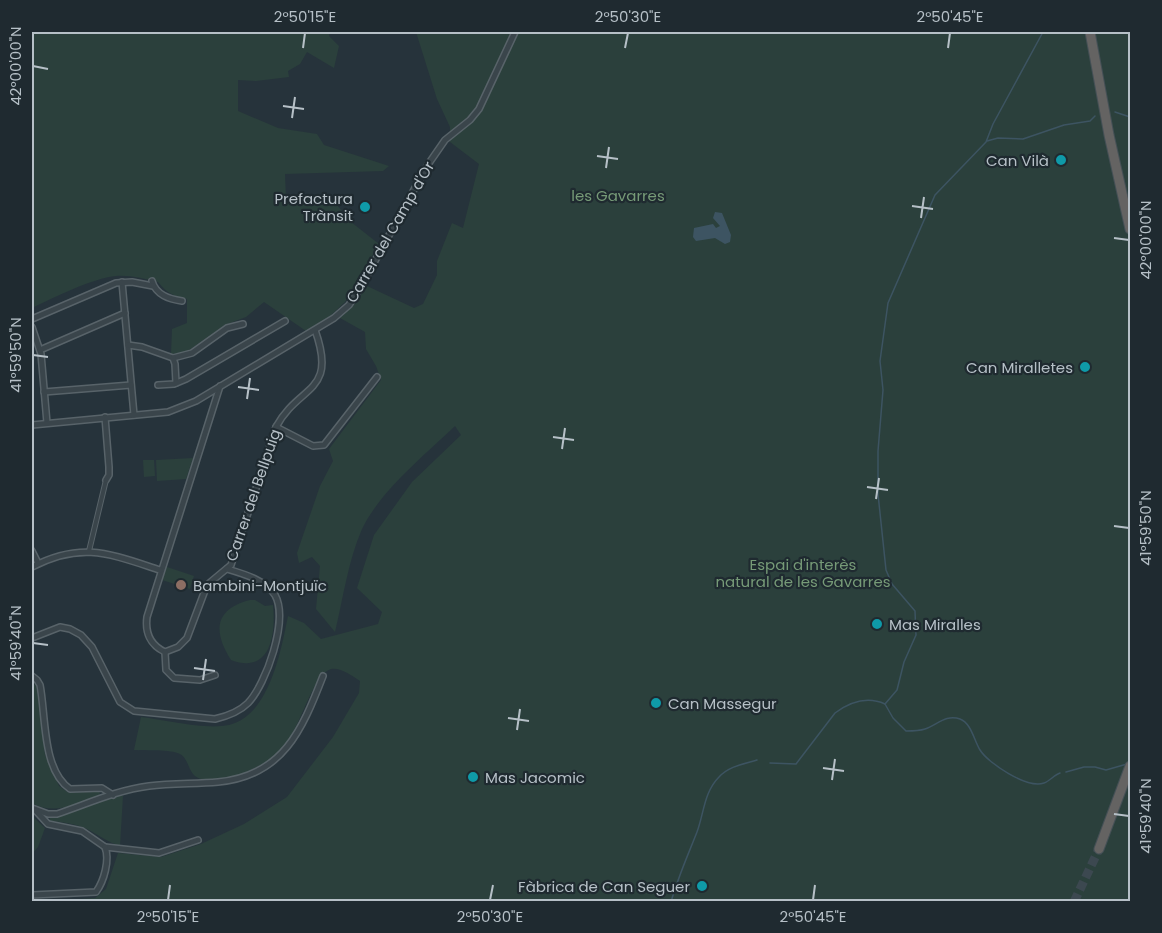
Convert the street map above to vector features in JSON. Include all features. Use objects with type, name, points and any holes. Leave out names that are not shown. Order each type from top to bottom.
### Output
[{"type":"highway","points":[[1090,32],[1109,135],[1131,229]]},
{"type":"highway","points":[[1099,849],[1131,766]]},
{"type":"street","name":"Carrer del Camp d'Or","points":[[32,425],[174,411],[196,401],[315,330],[342,311],[359,291],[424,171],[445,140],[470,120],[478,109],[515,32]]},
{"type":"street","points":[[122,282],[134,415]]},
{"type":"street","points":[[32,320],[112,284],[122,282],[153,284],[162,294],[182,301]]},
{"type":"street","points":[[40,350],[125,313]]},
{"type":"street","points":[[158,385],[186,380],[285,321]]},
{"type":"street","points":[[128,345],[142,347],[173,358],[192,353],[227,328],[243,324]]},
{"type":"street","points":[[32,327],[40,350],[47,423]]},
{"type":"street","name":"Carrer del Bellpuig","points":[[165,652],[178,646],[187,638],[207,585],[227,569],[276,427],[289,408],[310,391],[320,376],[322,359],[315,330]]},
{"type":"street","points":[[173,358],[176,383]]},
{"type":"street","points":[[276,427],[313,446],[324,445],[376,377]]},
{"type":"street","points":[[44,392],[131,385]]},
{"type":"street","points":[[215,675],[193,681],[174,678],[166,670],[165,652],[150,639],[146,628],[160,570],[220,386]]},
{"type":"street","points":[[89,551],[109,475],[105,417]]},
{"type":"street","points":[[32,551],[38,563]]},
{"type":"street","points":[[32,567],[67,553],[89,551],[117,556],[160,570]]},
{"type":"street","points":[[32,638],[60,627],[81,635],[92,647],[120,702],[134,711],[215,719],[228,716],[242,708],[260,687],[275,645],[279,614],[278,601],[269,588],[251,577],[227,569]]},
{"type":"street","points":[[32,676],[39,682],[48,753],[63,783],[70,789],[102,788],[113,795]]},
{"type":"street","points":[[34,810],[57,813],[149,786],[225,782],[254,774],[286,750],[323,676]]},
{"type":"street","points":[[34,810],[48,824],[82,831],[105,847],[159,854],[198,840]]},
{"type":"street","points":[[32,895],[96,892],[106,865],[105,847]]},
{"type":"green space","points":[[32,32],[330,32],[329,36],[339,46],[334,68],[307,52],[300,64],[288,71],[289,77],[256,81],[238,80],[238,111],[278,128],[317,134],[324,145],[389,166],[383,171],[285,174],[286,199],[332,199],[351,222],[379,244],[345,302],[329,317],[306,331],[264,302],[246,317],[225,325],[185,353],[171,354],[172,329],[187,323],[187,299],[171,294],[158,282],[127,276],[96,280],[32,308]]},
{"type":"green space","name":"Espai d'interès natural de les Gavarres","points":[[416,32],[1130,32],[1130,901],[32,902],[95,898],[106,889],[118,853],[161,857],[201,844],[244,824],[287,797],[333,737],[359,693],[360,681],[350,674],[331,669],[317,682],[284,748],[276,756],[259,766],[236,776],[203,780],[195,776],[185,758],[176,752],[134,750],[141,717],[209,726],[229,725],[243,719],[254,709],[271,680],[288,616],[304,623],[321,639],[378,624],[382,612],[357,588],[374,535],[412,482],[461,435],[455,426],[404,474],[370,515],[353,554],[335,632],[316,609],[320,566],[312,557],[299,563],[297,553],[320,486],[333,461],[329,449],[381,380],[366,349],[365,332],[340,318],[354,305],[367,286],[414,308],[423,304],[437,275],[437,261],[452,223],[463,228],[479,164],[450,142],[450,127],[437,99]]},
{"type":"green space","points":[[193,458],[186,479],[157,481],[156,460]]},
{"type":"green space","points":[[143,460],[154,460],[155,476],[144,477]]},
{"type":"green space","points":[[167,567],[194,576],[190,589],[162,580]]},
{"type":"green space","points":[[255,600],[265,606],[273,605],[272,639],[263,657],[255,662],[244,663],[231,660],[225,650],[221,640],[220,623],[229,609]]},
{"type":"green space","points":[[32,682],[36,686],[40,707],[45,755],[59,786],[69,793],[99,791],[100,794],[97,797],[64,808],[40,807],[32,803]]},
{"type":"green space","points":[[117,796],[123,796],[120,846],[80,826],[50,821],[50,817],[60,816]]},
{"type":"green space","points":[[32,816],[45,828],[38,847],[32,854]]},
{"type":"water","points":[[715,212],[722,213],[731,235],[730,242],[725,244],[715,238],[696,241],[693,237],[694,228],[713,224],[716,228],[720,226],[713,218]]},
{"type":"waterway","points":[[885,704],[897,690],[904,662],[916,635],[915,611],[892,584],[886,570],[878,494],[878,451],[883,390],[880,361],[888,303],[935,195],[986,142],[993,124],[1043,32]]},
{"type":"waterway","points":[[1115,112],[1130,117]]},
{"type":"waterway","points":[[987,141],[998,138],[1023,139],[1064,125],[1090,121],[1095,116]]},
{"type":"waterway","points":[[770,763],[796,764],[835,713],[853,703],[872,700],[885,704],[893,718],[906,731],[925,729],[950,718],[964,721],[984,755],[999,768],[1018,779],[1037,784],[1044,783],[1060,773]]},
{"type":"waterway","points":[[671,902],[710,789],[727,770],[757,760]]},
{"type":"waterway","points":[[1066,772],[1084,767],[1106,770],[1127,764]]},
{"type":"tunnel","points":[[1074,902],[1099,849]]},
{"type":"place","name":"Can Vilà","points":[[1061,160]]},
{"type":"place","name":"Prefactura Trànsit","points":[[365,207]]},
{"type":"place","name":"Can Miralletes","points":[[1085,367]]},
{"type":"place","name":"Bambini-Montjuïc","points":[[181,585]]},
{"type":"place","name":"Mas Miralles","points":[[877,624]]},
{"type":"place","name":"Can Massegur","points":[[656,703]]},
{"type":"place","name":"Mas Jacomic","points":[[473,777]]},
{"type":"place","name":"Fàbrica de Can Seguer","points":[[702,886]]},
{"type":"park label","name":"les Gavarres","points":[[618,195]]}]
